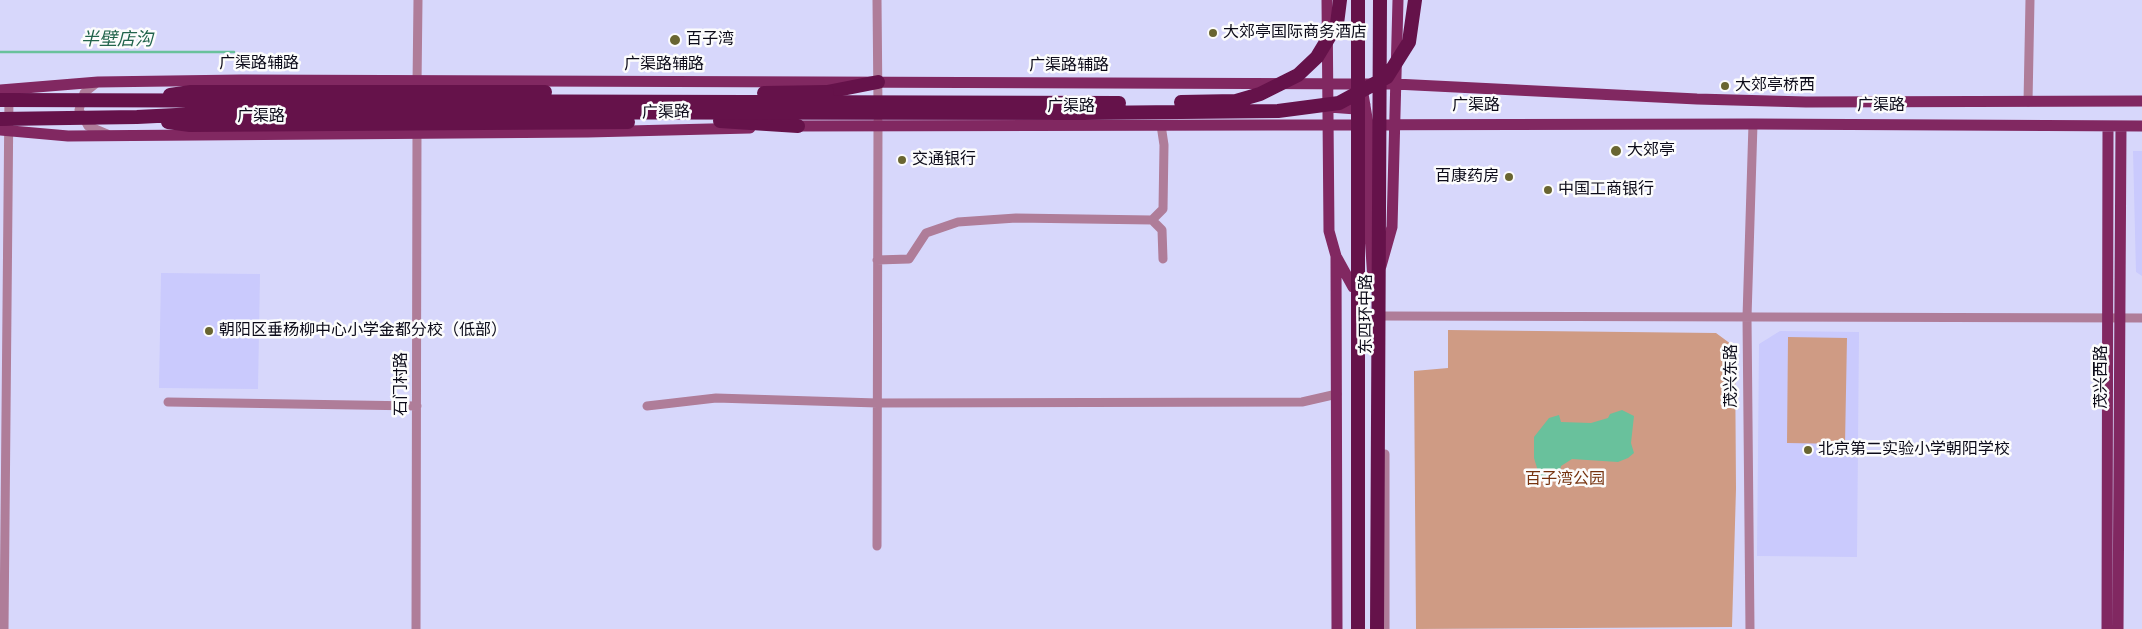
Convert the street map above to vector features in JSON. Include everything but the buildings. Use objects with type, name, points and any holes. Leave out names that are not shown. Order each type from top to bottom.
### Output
[{"type":"highway","name":"广渠路","points":[[3,93],[122,102],[1158,103],[1236,101],[1260,94],[1298,75],[1317,57],[1338,24],[1340,0]]},
{"type":"highway","name":"东四环中路","points":[[1358,0],[1358,629]]},
{"type":"highway","name":"东四环中路","points":[[1377,629],[1380,0]]},
{"type":"highway","name":"广渠路","points":[[2,126],[236,112],[1082,113],[1278,110],[1339,103],[1387,77],[1409,42],[1415,0]]},
{"type":"highway","points":[[122,102],[191,92],[827,92],[878,82]]},
{"type":"highway","points":[[137,117],[190,125],[720,121],[798,126]]},
{"type":"main road","name":"东四环中路","points":[[1327,0],[1329,230],[1336,256],[1337,629]]},
{"type":"main road","name":"东四环中路","points":[[1385,255],[1392,227],[1393,124],[1398,0]]},
{"type":"main road","name":"广渠路辅路","points":[[3,93],[98,82],[333,80],[1328,84]]},
{"type":"main road","name":"东四环中路","points":[[1352,629],[1353,124],[1360,107],[1361,83]]},
{"type":"main road","name":"广渠路","points":[[1328,84],[1395,84],[1697,99],[2028,102],[2142,101]]},
{"type":"main road","points":[[1161,124],[1168,114],[1185,110],[1360,107],[1395,84]]},
{"type":"main road","name":"东四环中路","points":[[1360,107],[1368,124],[1368,206],[1373,286],[1371,629]]},
{"type":"main road","points":[[1225,124],[1240,114],[1268,108]]},
{"type":"main road","name":"广渠路","points":[[2,126],[68,136],[719,130],[878,124],[2142,126]]},
{"type":"main road","name":"茂兴西路","points":[[2108,126],[2118,629]]},
{"type":"main road","name":"茂兴西路","points":[[2107,629],[2113,318],[2121,126]]},
{"type":"main road","points":[[1353,206],[1368,206]]},
{"type":"main road","points":[[1373,286],[1385,255]]},
{"type":"main road","points":[[1336,256],[1353,287]]},
{"type":"street","name":"石门村路","points":[[416,629],[418,0]]},
{"type":"street","points":[[877,0],[877,546]]},
{"type":"street","points":[[2028,102],[2030,0]]},
{"type":"street","points":[[333,80],[350,96],[353,107],[334,134]]},
{"type":"street","points":[[502,132],[492,117],[490,97],[496,87],[505,80]]},
{"type":"street","points":[[98,82],[84,93],[79,110],[88,126],[109,135]]},
{"type":"street","points":[[3,93],[2,618],[4,629]]},
{"type":"street","points":[[1152,220],[1163,209],[1164,145],[1161,124]]},
{"type":"street","name":"茂兴东路","points":[[1750,629],[1747,317],[1753,124]]},
{"type":"street","points":[[877,260],[909,259],[926,233],[958,222],[1016,218],[1152,220],[1162,230],[1163,259]]},
{"type":"street","name":"东四环中路","points":[[1385,255],[1385,629]]},
{"type":"street","points":[[1384,316],[2142,318]]},
{"type":"street","points":[[647,406],[716,398],[877,403],[1302,402],[1337,394]]},
{"type":"street","points":[[168,402],[417,406]]},
{"type":"shaded area","points":[[2133,151],[2142,151],[2142,276],[2136,272]]},
{"type":"shaded area","name":"朝阳区垂杨柳中心小学金都分校（低部）","points":[[161,273],[260,274],[258,389],[159,388]]},
{"type":"shaded area","name":"北京第二实验小学朝阳学校","points":[[1780,331],[1859,332],[1857,557],[1757,556],[1759,344]]},
{"type":"shaded area","points":[[1622,410],[1634,416],[1631,443],[1634,453],[1618,462],[1572,459],[1561,466],[1558,480],[1541,481],[1534,458],[1534,437],[1549,418],[1559,415],[1561,422],[1591,423],[1608,418],[1610,414]]},
{"type":"green space","name":"百子湾公园","points":[[1448,330],[1716,333],[1735,347],[1736,489],[1732,627],[1416,629],[1414,371],[1448,368]]},
{"type":"green space","points":[[1788,337],[1847,338],[1845,444],[1787,443]]},
{"type":"waterway","name":"半壁店沟","points":[[0,52],[234,52]]},
{"type":"place","name":"大郊亭国际商务酒店","points":[[1213,33]]},
{"type":"place","name":"百子湾","points":[[675,40]]},
{"type":"place","name":"大郊亭桥西","points":[[1725,86]]},
{"type":"place","name":"大郊亭","points":[[1616,151]]},
{"type":"place","name":"交通银行","points":[[902,160]]},
{"type":"place","name":"百康药房","points":[[1509,177]]},
{"type":"place","name":"中国工商银行","points":[[1548,190]]},
{"type":"place","name":"朝阳区垂杨柳中心小学金都分校（低部）","points":[[209,331]]},
{"type":"place","name":"北京第二实验小学朝阳学校","points":[[1808,450]]}]
